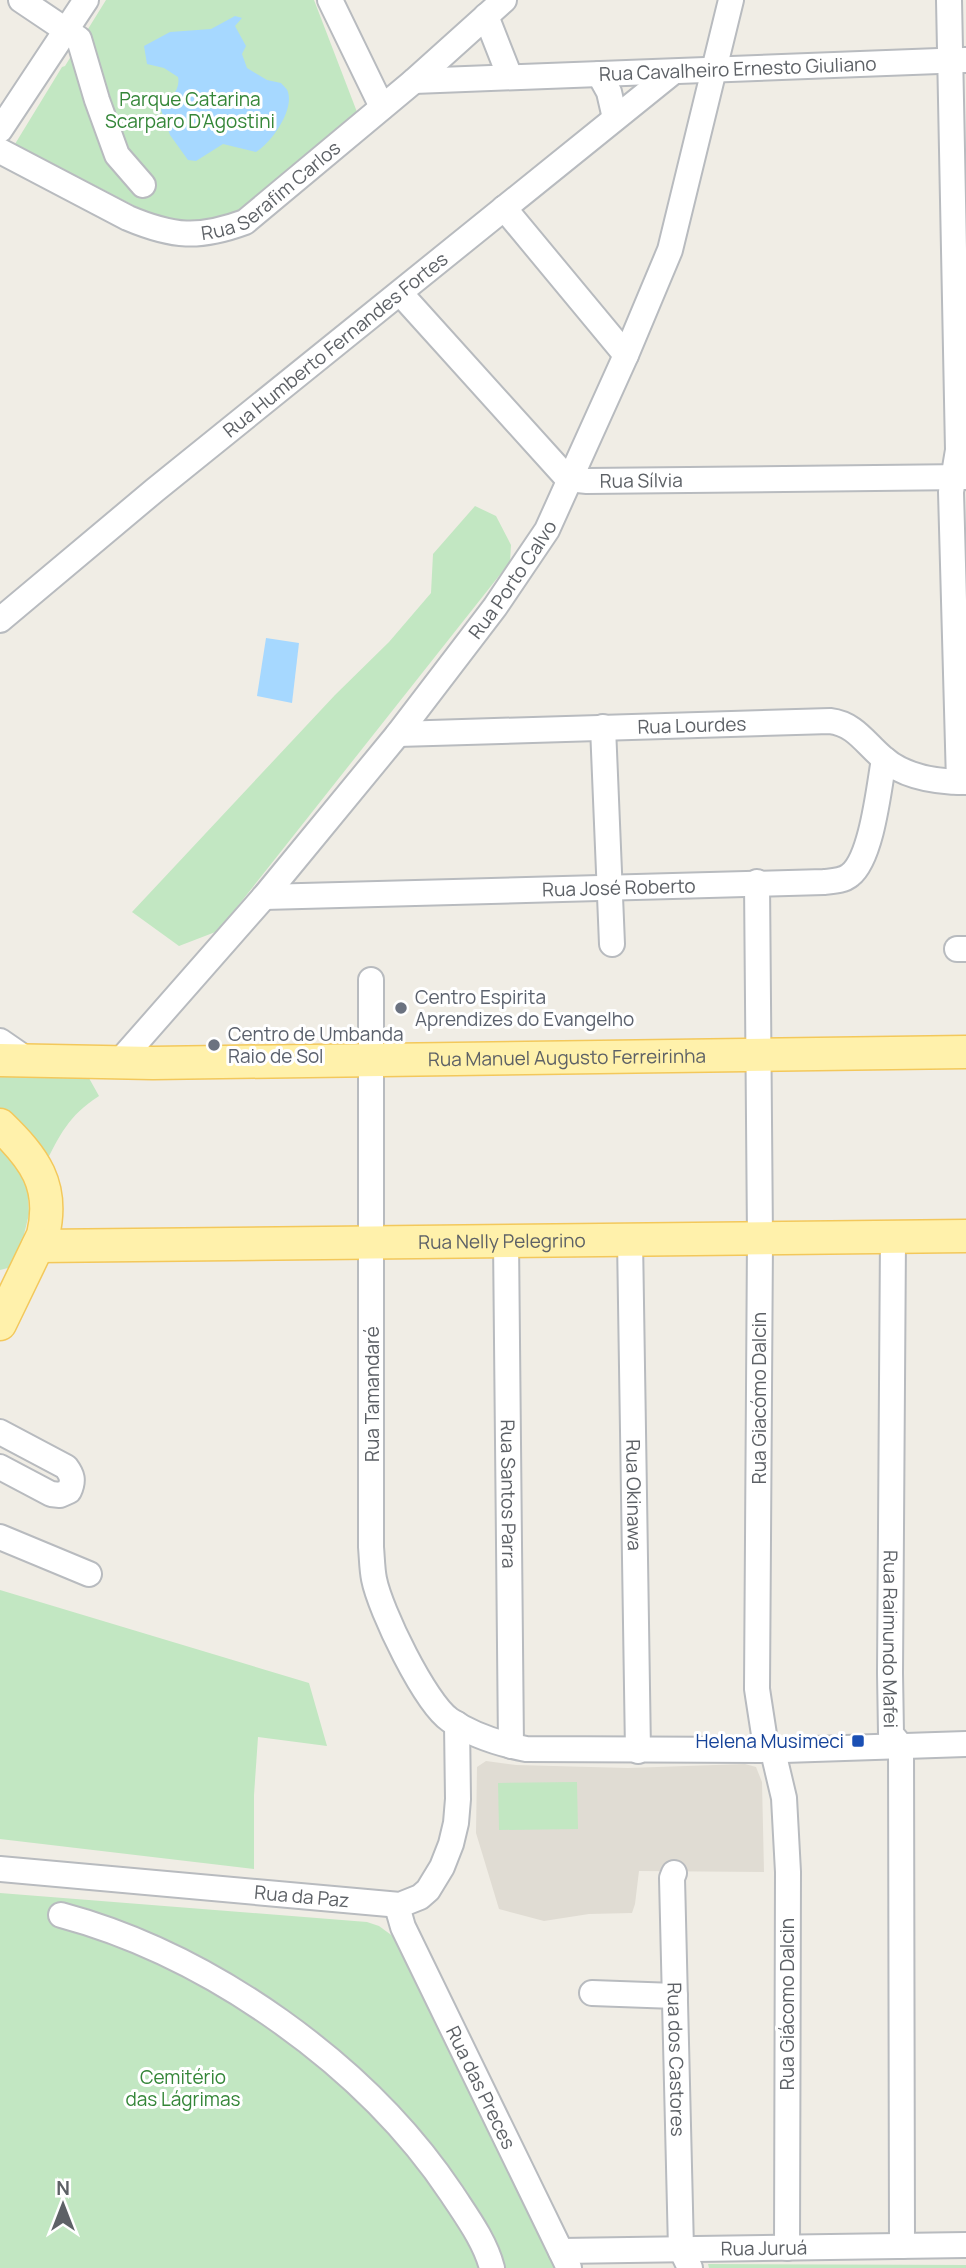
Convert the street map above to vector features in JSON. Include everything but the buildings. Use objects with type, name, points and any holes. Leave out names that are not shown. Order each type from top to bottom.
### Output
[{"type":"main road","name":"Rua Manuel Augusto Ferreirinha","points":[[15,1060],[373,1060],[966,1052]]},
{"type":"main road","points":[[0,1125],[20,1144],[43,1179],[47,1219],[38,1246],[9,1288],[0,1324]]},
{"type":"main road","name":"Rua Nelly Pelegrino","points":[[38,1246],[966,1236]]},
{"type":"street","points":[[20,0],[79,38],[117,155],[143,185]]},
{"type":"street","points":[[0,130],[86,0]]},
{"type":"street","points":[[330,0],[382,107]]},
{"type":"street","name":"Rua Porto Calvo","points":[[120,1062],[264,897],[398,734],[521,571],[547,530],[670,250],[731,0]]},
{"type":"street","points":[[949,0],[958,61],[960,477],[951,492],[962,782]]},
{"type":"street","points":[[495,8],[510,78]]},
{"type":"street","name":"Rua Serafim Carlos","points":[[0,151],[149,227],[184,235],[220,231],[245,222],[414,81],[495,8]]},
{"type":"street","name":"Rua Cavalheiro Ernesto Giuliano","points":[[414,81],[958,61]]},
{"type":"street","name":"Rua Humberto Fernandes Fortes","points":[[0,620],[155,490],[673,72]]},
{"type":"street","points":[[599,74],[609,92],[615,118]]},
{"type":"street","points":[[504,208],[626,355]]},
{"type":"street","points":[[400,293],[568,479]]},
{"type":"street","name":"Rua Sílvia","points":[[568,479],[960,477]]},
{"type":"street","name":"Rua Lourdes","points":[[398,734],[831,721],[849,726],[884,759],[898,768],[926,778],[962,782]]},
{"type":"street","points":[[603,727],[612,944]]},
{"type":"street","name":"Rua José Roberto","points":[[264,897],[843,880],[858,867],[868,844],[884,759]]},
{"type":"street","points":[[757,882],[757,1054]]},
{"type":"street","name":"Rua Tamandaré","points":[[371,980],[371,1547],[374,1579],[384,1613],[430,1696],[448,1719],[457,1724],[511,1746],[526,1749],[772,1750],[966,1744]]},
{"type":"street","points":[[0,1041],[15,1060]]},
{"type":"street","name":"Rua Giacómo Dalcin","points":[[757,1054],[760,1239],[757,1689],[772,1750]]},
{"type":"street","name":"Rua Raimundo Mafei","points":[[893,1238],[891,1734],[901,1746],[902,2246]]},
{"type":"street","name":"Rua Okinawa","points":[[630,1239],[638,1751]]},
{"type":"street","name":"Rua Santos Parra","points":[[506,1240],[511,1746]]},
{"type":"street","points":[[0,1432],[66,1467],[73,1482],[69,1491],[60,1495],[51,1494],[0,1467]]},
{"type":"street","points":[[0,1538],[89,1574]]},
{"type":"street","points":[[400,1905],[420,1897],[428,1890],[442,1867],[451,1844],[458,1799],[457,1724]]},
{"type":"street","name":"Rua Giácomo Dalcin","points":[[772,1750],[783,1798],[788,1872],[787,2248]]},
{"type":"street","name":"Rua da Paz","points":[[0,1869],[400,1905]]},
{"type":"street","name":"Rua dos Castores","points":[[674,1873],[675,1996],[686,2258]]},
{"type":"street","name":"Rua das Preces","points":[[400,1905],[403,1927],[565,2259]]},
{"type":"street","points":[[61,1915],[130,1937],[177,1959],[270,2015],[318,2051],[405,2131],[469,2219],[489,2256],[492,2268]]},
{"type":"street","points":[[592,1993],[675,1996]]},
{"type":"street","name":"Rua Juruá","points":[[565,2259],[686,2258],[787,2248],[966,2245]]},
{"type":"shaded area","points":[[486,1761],[516,1765],[628,1768],[745,1764],[756,1767],[762,1782],[764,1872],[639,1871],[632,1913],[589,1914],[544,1921],[499,1909],[476,1833],[477,1767]]},
{"type":"green space","name":"Parque Catarina Scarparo D'Agostini","points":[[106,0],[314,0],[357,112],[241,212],[190,223],[156,217],[15,144]]},
{"type":"green space","points":[[475,506],[496,516],[511,545],[510,562],[218,931],[179,946],[132,912],[335,695],[389,642],[431,593],[433,554]]},
{"type":"green space","points":[[0,1069],[85,1071],[99,1096],[72,1119],[44,1166],[0,1110]]},
{"type":"green space","points":[[0,1145],[24,1170],[29,1214],[22,1243],[12,1267],[0,1270]]},
{"type":"green space","points":[[0,1590],[309,1683],[327,1746],[258,1737],[254,1795],[254,1869],[0,1839]]},
{"type":"green space","points":[[577,1782],[578,1829],[499,1830],[498,1783]]},
{"type":"green space","name":"Cemitério das Lágrimas","points":[[0,1893],[367,1922],[379,1926],[394,1937],[555,2268],[0,2268]]},
{"type":"green space","points":[[708,2264],[966,2265],[966,2268],[709,2268]]},
{"type":"water","points":[[235,16],[242,18],[235,26],[246,46],[242,54],[247,68],[267,80],[281,83],[288,92],[288,108],[280,126],[256,152],[223,144],[196,161],[188,160],[170,135],[161,110],[176,91],[178,77],[164,68],[147,64],[144,46],[170,32],[211,29]]},
{"type":"water","points":[[266,638],[299,643],[292,703],[257,696]]},
{"type":"place","name":"Centro Espirita Aprendizes do Evangelho","points":[[401,1008]]},
{"type":"place","name":"Centro de Umbanda Raio de Sol","points":[[214,1045]]},
{"type":"place","name":"Helena Musimeci","points":[[858,1741]]}]
